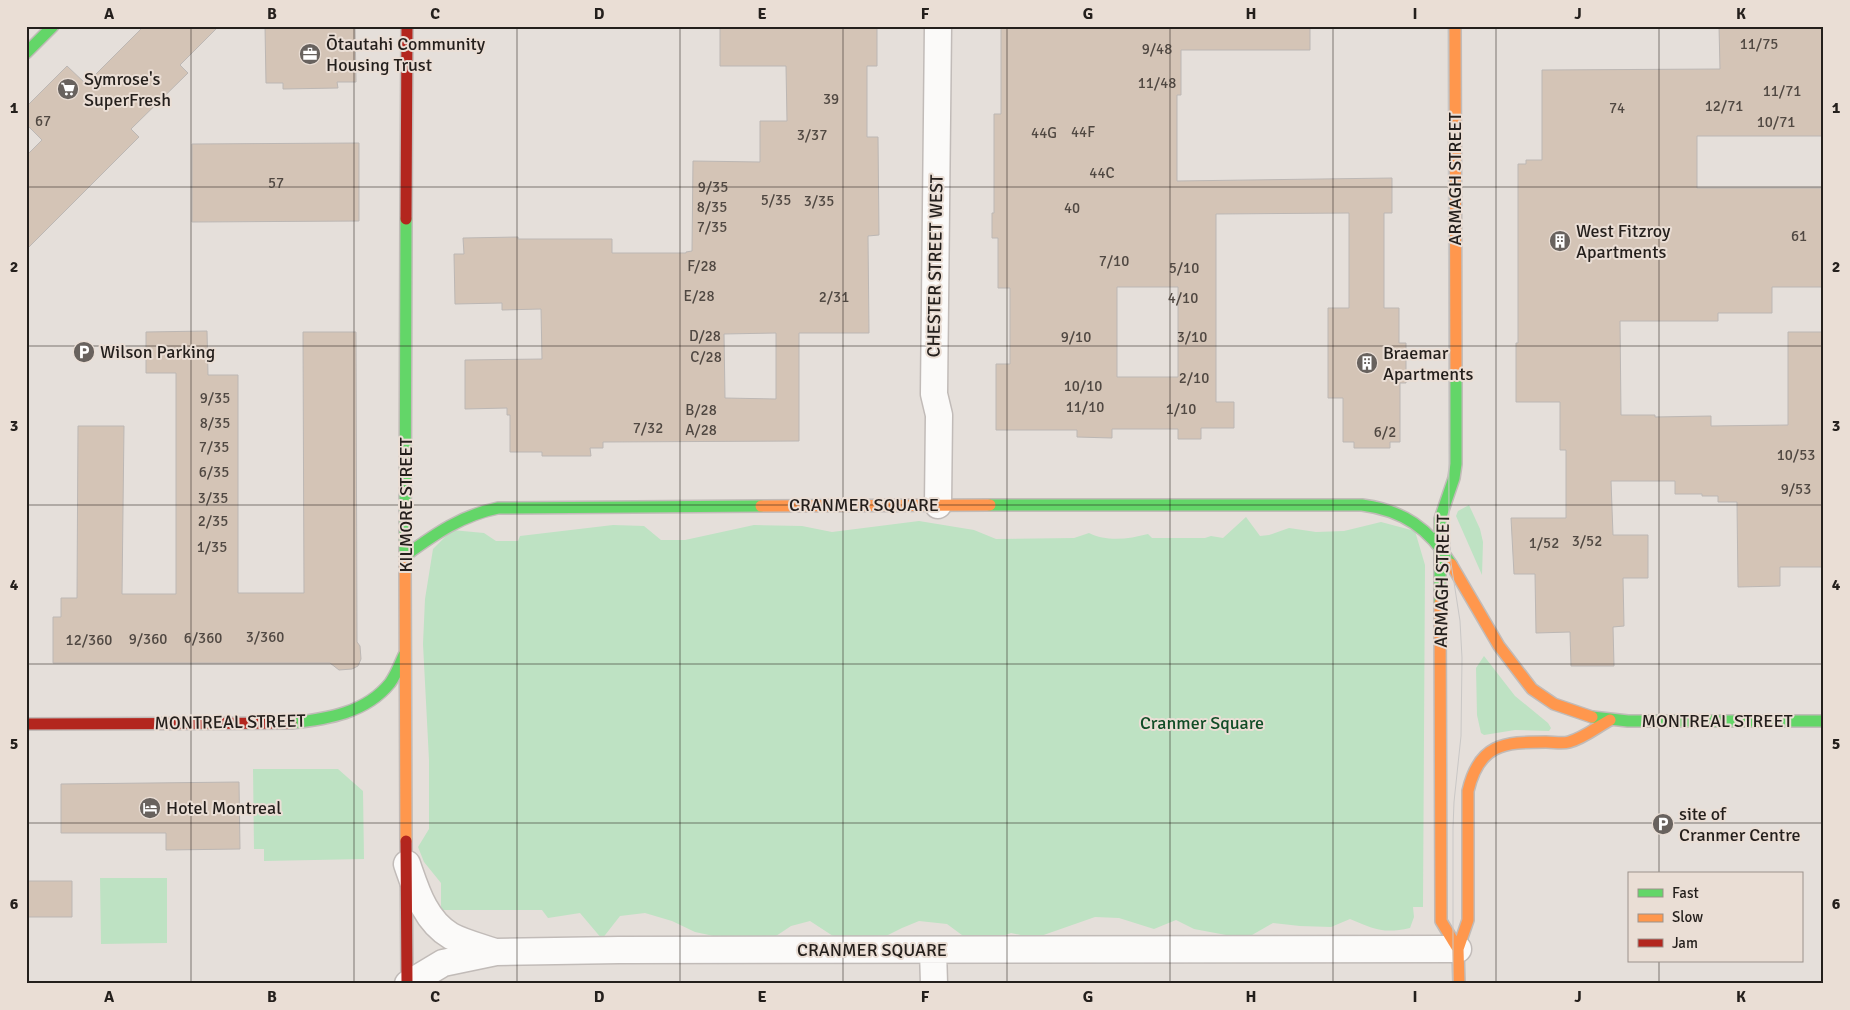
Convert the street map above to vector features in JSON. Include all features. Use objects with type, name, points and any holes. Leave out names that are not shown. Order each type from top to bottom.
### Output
[{"type":"main road","points":[[26,53],[53,26]]},
{"type":"main road","name":"KILMORE STREET","points":[[407,26],[405,654],[408,984]]},
{"type":"main road","name":"ARMAGH STREET","points":[[1455,26],[1456,471],[1442,509],[1441,921],[1458,948]]},
{"type":"main road","name":"CRANMER SQUARE","points":[[406,555],[452,523],[476,512],[498,508],[1362,505],[1379,507],[1404,516],[1421,528],[1441,547]]},
{"type":"main road","name":"MONTREAL STREET","points":[[1441,547],[1499,646],[1532,689],[1543,698],[1569,711],[1610,720],[1824,721]]},
{"type":"main road","name":"MONTREAL STREET","points":[[26,724],[279,724],[327,718],[342,715],[363,705],[381,693],[391,682],[405,654]]},
{"type":"main road","name":"MONTREAL STREET","points":[[1458,948],[1468,920],[1468,791],[1475,765],[1493,748],[1530,743],[1570,742],[1610,720]]},
{"type":"main road","points":[[1458,948],[1459,984]]},
{"type":"street","name":"CHESTER STREET WEST","points":[[938,26],[934,394],[939,415],[938,505]]},
{"type":"street","name":"CRANMER SQUARE","points":[[407,863],[417,892],[430,918],[450,936],[496,952]]},
{"type":"street","name":"CRANMER SQUARE","points":[[408,984],[443,962],[496,952],[1458,948]]},
{"type":"street","points":[[933,950],[934,984]]},
{"type":"green space","points":[[1469,505],[1480,529],[1483,542],[1482,575],[1456,516],[1458,511]]},
{"type":"green space","name":"Cranmer Square","points":[[1246,517],[1260,536],[1289,528],[1316,532],[1344,531],[1381,522],[1415,531],[1425,565],[1423,907],[1413,907],[1414,917],[1410,928],[1393,931],[1379,930],[1350,919],[1331,927],[1273,923],[1252,935],[1226,935],[1194,929],[1176,920],[1154,929],[1119,918],[1095,917],[1035,938],[1011,933],[989,941],[970,941],[947,924],[919,921],[876,941],[833,936],[810,921],[791,926],[773,938],[751,944],[695,932],[672,921],[645,913],[620,916],[602,939],[580,913],[548,918],[542,910],[441,910],[441,883],[424,862],[418,847],[429,829],[429,760],[423,644],[425,599],[433,549],[452,530],[484,533],[496,541],[518,541],[520,536],[613,525],[644,526],[661,540],[685,540],[754,525],[802,526],[832,532],[919,521],[974,530],[996,539],[1074,538],[1089,533],[1111,539],[1148,534],[1152,538],[1205,538],[1211,536],[1223,538]]},
{"type":"green space","points":[[1484,656],[1515,696],[1548,723],[1551,728],[1549,731],[1515,730],[1484,735],[1481,733],[1477,715],[1476,668]]},
{"type":"green space","points":[[253,769],[338,769],[363,791],[364,859],[264,861],[264,849],[254,849]]},
{"type":"green space","points":[[100,878],[167,878],[167,943],[101,944]]},
{"type":"building","points":[[144,26],[219,26],[180,65],[188,73],[131,129],[139,137],[26,250],[26,156],[42,140],[26,124],[26,107],[67,66],[86,84]]},
{"type":"building","name":"Ōtautahi Community Housing Trust","points":[[265,26],[355,26],[356,82],[337,82],[338,88],[283,89],[283,83],[266,83]]},
{"type":"building","points":[[720,26],[877,26],[877,66],[867,66],[867,137],[878,137],[879,235],[868,236],[869,333],[799,333],[799,441],[603,442],[603,448],[590,448],[591,456],[542,456],[542,452],[510,452],[510,415],[507,415],[507,408],[465,409],[465,360],[542,359],[541,309],[502,310],[502,303],[455,304],[454,254],[464,254],[463,238],[518,237],[518,239],[612,239],[612,253],[686,253],[692,251],[693,161],[760,162],[760,121],[787,121],[786,66],[720,66]],"holes":[[[776,333],[776,399],[725,398],[724,334]]]},
{"type":"building","points":[[1001,26],[1310,26],[1310,50],[1181,50],[1181,95],[1177,95],[1177,181],[1392,178],[1392,213],[1384,213],[1384,308],[1399,308],[1399,343],[1406,343],[1406,383],[1400,383],[1400,442],[1390,442],[1390,448],[1354,448],[1354,442],[1343,442],[1343,398],[1328,398],[1328,308],[1349,308],[1349,213],[1216,214],[1216,402],[1234,402],[1234,428],[1201,428],[1201,439],[1178,439],[1178,429],[1112,429],[1112,438],[1077,437],[1077,430],[996,430],[996,364],[1010,364],[1010,288],[998,288],[998,238],[992,238],[992,213],[994,213],[994,114],[1001,114]],"holes":[[[1117,287],[1178,287],[1178,377],[1117,377]]]},
{"type":"building","points":[[1719,26],[1824,26],[1824,136],[1697,136],[1697,188],[1824,188],[1824,287],[1772,287],[1772,313],[1718,313],[1718,321],[1620,321],[1621,415],[1655,415],[1655,417],[1711,416],[1711,426],[1788,425],[1788,332],[1824,332],[1824,567],[1780,567],[1780,586],[1738,587],[1737,502],[1718,502],[1718,496],[1675,494],[1675,481],[1611,481],[1613,535],[1648,535],[1648,578],[1623,578],[1624,626],[1613,627],[1614,666],[1571,666],[1570,632],[1536,633],[1535,574],[1514,574],[1511,518],[1566,518],[1566,450],[1560,450],[1560,402],[1516,402],[1516,343],[1518,343],[1518,164],[1526,164],[1526,160],[1542,160],[1542,70],[1720,69]]},
{"type":"building","points":[[359,143],[359,221],[192,222],[192,144]]},
{"type":"building","points":[[207,331],[208,375],[238,375],[238,593],[304,593],[303,332],[356,332],[357,642],[360,646],[361,659],[358,666],[352,669],[339,670],[330,663],[53,663],[53,617],[61,617],[61,598],[77,598],[78,426],[124,426],[122,594],[176,594],[176,373],[146,373],[146,332]]},
{"type":"building","name":"Hotel Montreal","points":[[239,782],[240,849],[166,850],[166,833],[61,833],[61,784]]},
{"type":"building","points":[[26,881],[72,881],[72,917],[26,917]]},
{"type":"tram line","points":[[1448,26],[1449,521],[1451,563],[1460,621],[1462,658],[1461,736],[1453,828],[1453,984]]},
{"type":"traffic: fast","points":[[26,53],[53,26]]},
{"type":"traffic: fast","points":[[405,564],[406,219]]},
{"type":"traffic: fast","points":[[1440,603],[1440,519],[1454,478],[1456,464],[1456,376]]},
{"type":"traffic: fast","points":[[990,505],[1362,505],[1390,511],[1414,523],[1434,541],[1451,564]]},
{"type":"traffic: fast","points":[[406,555],[461,520],[498,508],[761,506]]},
{"type":"traffic: fast","points":[[291,723],[332,716],[358,708],[380,693],[390,683],[404,655]]},
{"type":"traffic: fast","points":[[1592,717],[1628,721],[1824,721]]},
{"type":"traffic: slow","points":[[1455,26],[1456,376]]},
{"type":"traffic: slow","points":[[761,506],[990,505]]},
{"type":"traffic: slow","points":[[405,564],[406,841]]},
{"type":"traffic: slow","points":[[1451,564],[1499,646],[1532,689],[1554,704],[1592,717]]},
{"type":"traffic: slow","points":[[1440,603],[1441,921],[1458,949],[1459,984]]},
{"type":"traffic: slow","points":[[1458,949],[1468,920],[1468,791],[1479,764],[1486,755],[1505,745],[1531,742],[1569,742],[1610,720]]},
{"type":"traffic: jam","points":[[406,219],[407,26]]},
{"type":"traffic: jam","points":[[26,724],[291,723]]},
{"type":"traffic: jam","points":[[406,841],[407,984]]},
{"type":"place","name":"Ōtautahi Community Housing Trust","points":[[310,54]]},
{"type":"place","name":"Symrose's SuperFresh","points":[[68,89]]},
{"type":"place","name":"West Fitzroy Apartments","points":[[1560,241]]},
{"type":"place","name":"Wilson Parking","points":[[84,352]]},
{"type":"place","name":"Braemar Apartments","points":[[1367,363]]},
{"type":"place","name":"Hotel Montreal","points":[[150,808]]},
{"type":"place","name":"site of Cranmer Centre","points":[[1663,824]]}]
